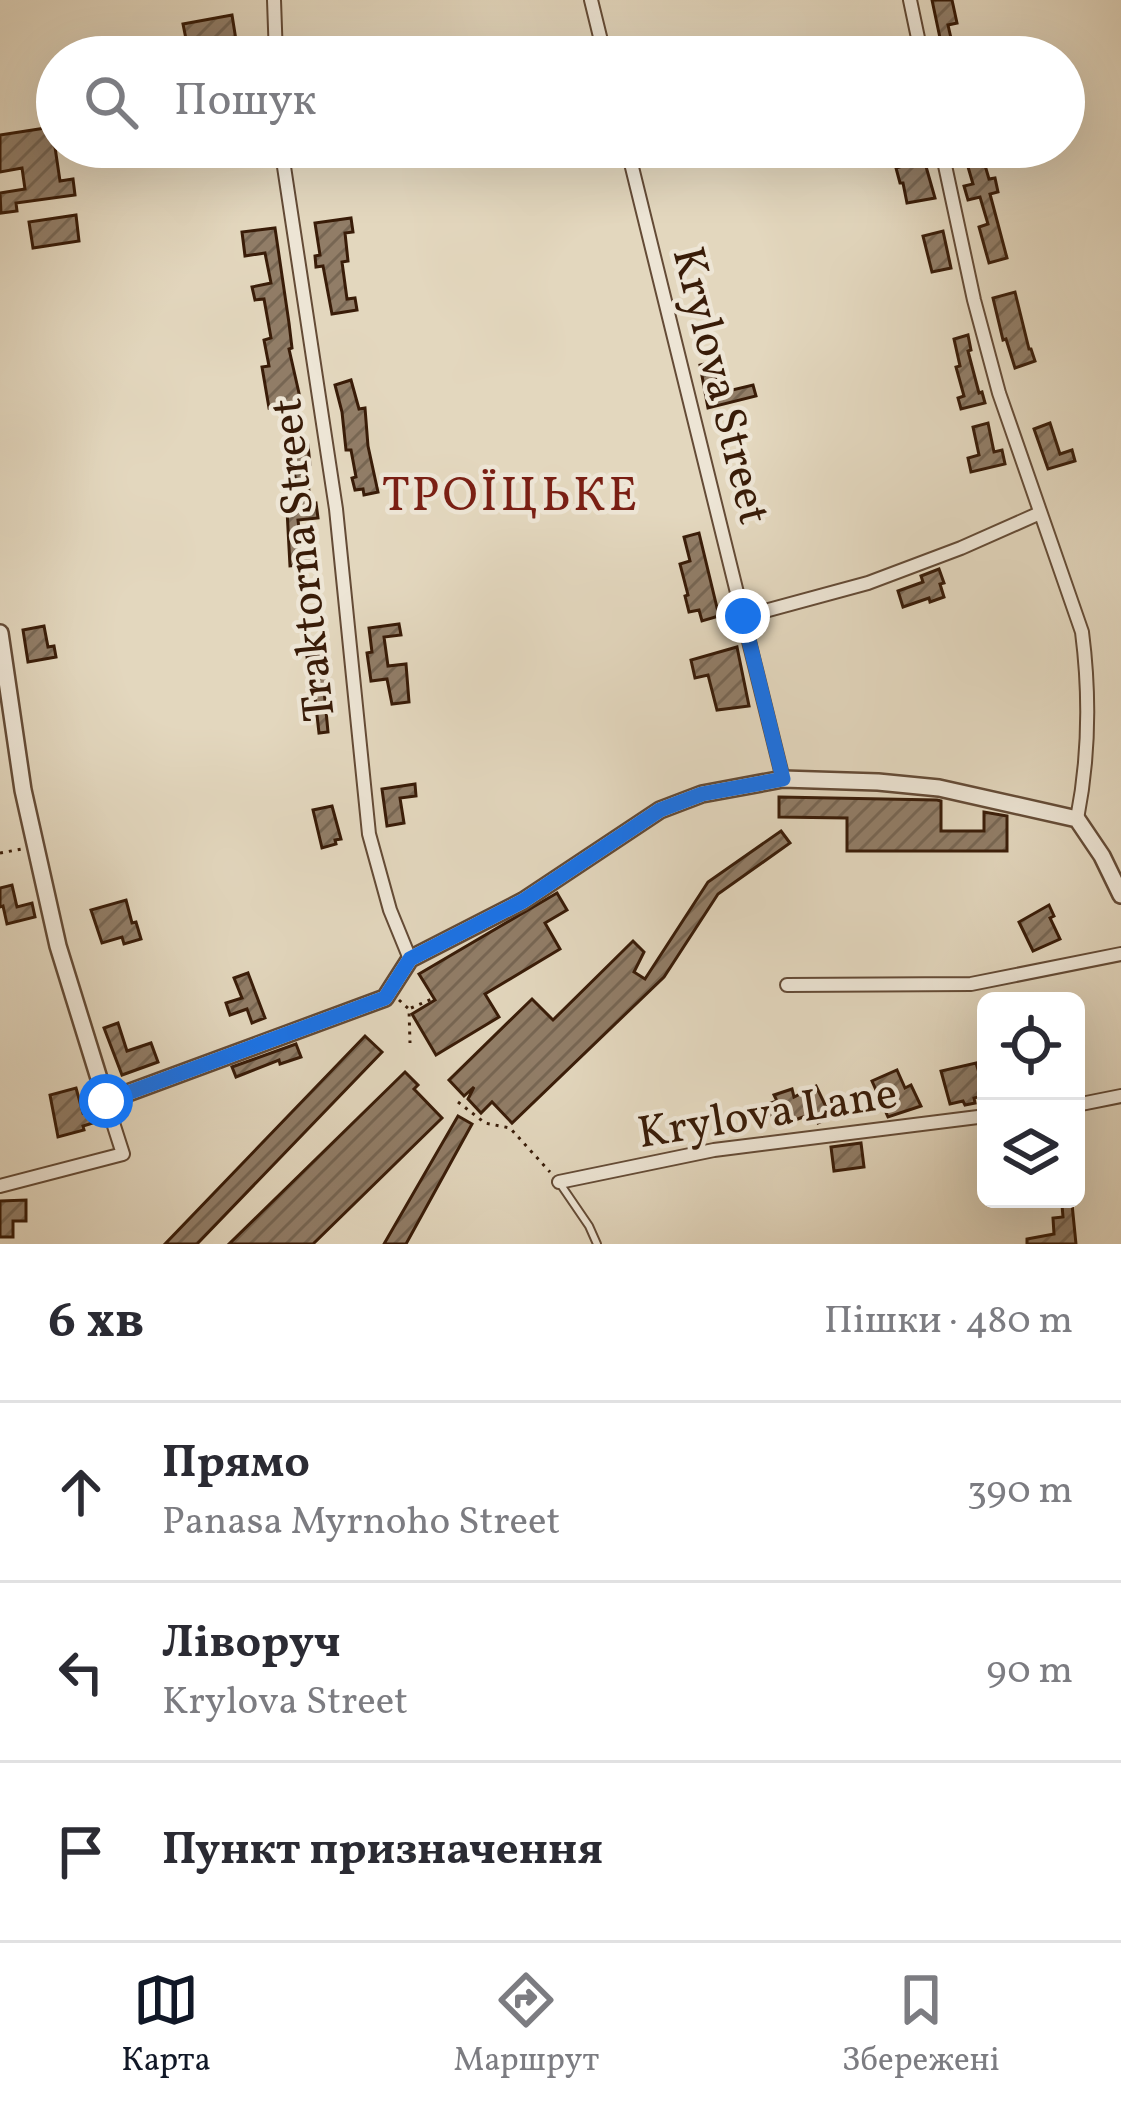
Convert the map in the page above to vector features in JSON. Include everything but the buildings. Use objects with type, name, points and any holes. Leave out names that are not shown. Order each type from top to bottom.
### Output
[{"type":"street","points":[[274,0],[275,36]]},
{"type":"street","points":[[591,0],[600,36]]},
{"type":"street","points":[[910,0],[918,36]]},
{"type":"street","name":"Traktorna Street","points":[[284,168],[336,509],[369,835],[390,910],[410,959]]},
{"type":"street","name":"Krylova Street","points":[[632,168],[783,779]]},
{"type":"street","points":[[946,168],[999,393],[1082,632],[1087,772],[1077,819]]},
{"type":"street","points":[[743,616],[868,583],[1040,512]]},
{"type":"street","points":[[0,633],[23,790],[58,946],[123,1154],[0,1186]]},
{"type":"street","points":[[106,1101],[385,998],[410,959],[523,901],[660,810],[702,794],[783,779],[878,782],[939,788],[1077,819],[1121,895]]},
{"type":"street","points":[[788,985],[971,984],[1121,954]]},
{"type":"street","points":[[1085,1103],[1121,1096]]},
{"type":"street","name":"Krylova Lane","points":[[559,1182],[715,1150],[977,1118]]},
{"type":"lane","points":[[559,1182],[597,1244]]},
{"type":"path","points":[[0,853],[36,847]]},
{"type":"path","points":[[410,1043],[409,1009],[432,999]]},
{"type":"path","points":[[458,1102],[485,1123],[510,1128],[559,1182]]},
{"type":"district","name":"ТРОЇЦЬКЕ","points":[[511,493]]},
{"type":"route","points":[[106,1101],[385,998],[410,959],[523,901],[660,810],[702,794],[783,779],[743,616]]}]
